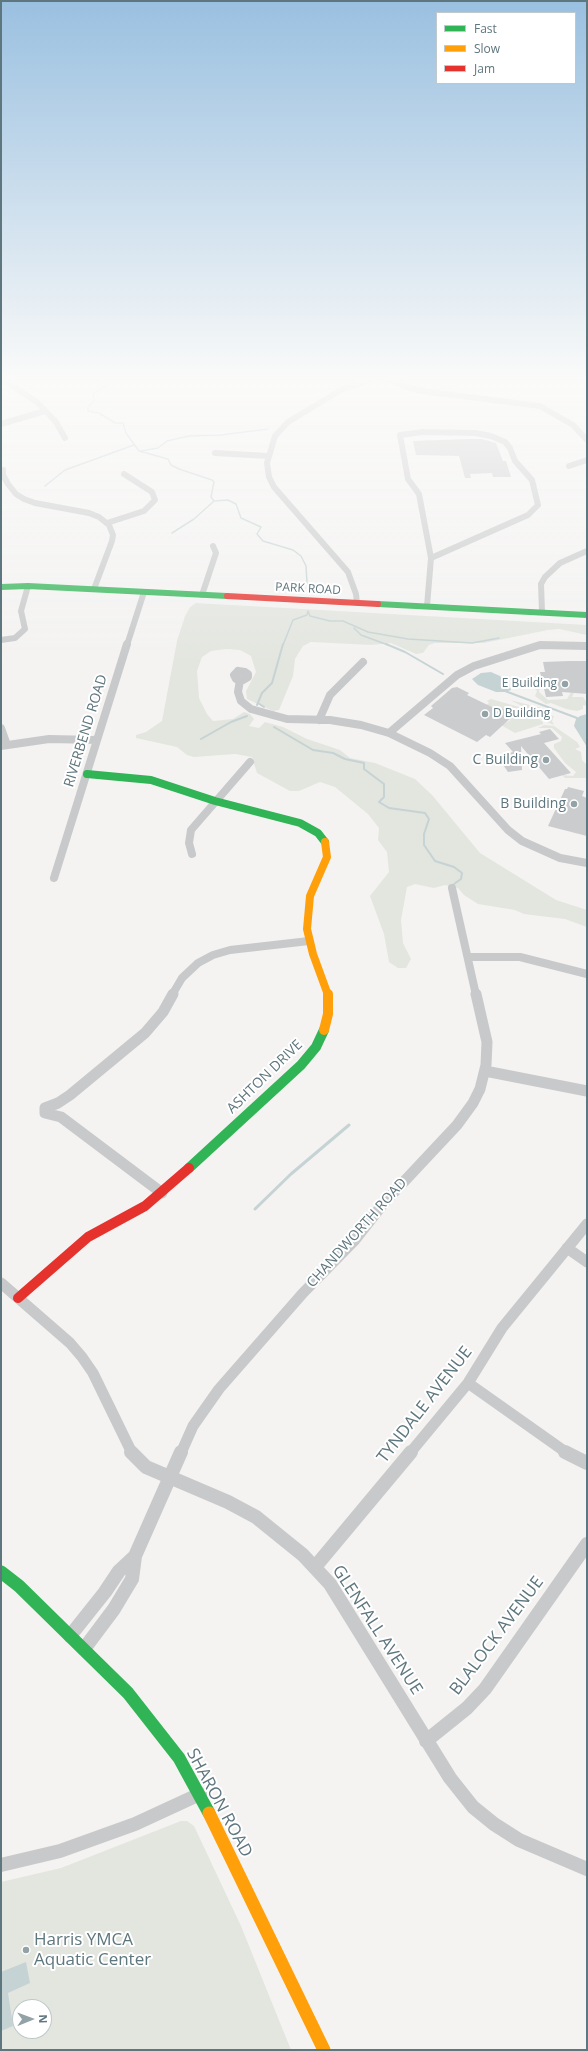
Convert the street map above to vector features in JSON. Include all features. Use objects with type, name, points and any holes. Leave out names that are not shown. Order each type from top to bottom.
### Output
[{"type":"main road","name":"PARK ROAD","points":[[1,582],[28,586]]},
{"type":"main road","name":"PARK ROAD","points":[[1,587],[28,586],[94,589],[587,615]]},
{"type":"main road","name":"ASHTON DRIVE","points":[[18,1298],[88,1237],[146,1206],[162,1193],[301,1065],[316,1047],[326,1025],[329,1004],[324,980],[309,941],[307,917],[310,896],[327,857],[326,843],[322,837],[313,829],[300,823],[215,802],[151,780],[87,774]]},
{"type":"main road","name":"SHARON ROAD","points":[[1,1572],[19,1586],[128,1693],[150,1719],[179,1758],[200,1794],[324,2050]]},
{"type":"street","points":[[3,473],[3,476],[8,484],[16,494],[24,499],[89,513],[107,522],[112,530],[112,540],[94,589]]},
{"type":"street","points":[[268,473],[274,487],[343,565],[352,580],[357,603]]},
{"type":"street","points":[[407,473],[408,478],[419,494],[431,558],[427,606]]},
{"type":"street","points":[[431,558],[455,546],[528,515],[538,505],[538,498],[532,480],[525,473]]},
{"type":"street","points":[[107,522],[144,511],[150,507],[155,500],[151,491],[130,480],[124,474]]},
{"type":"street","points":[[202,595],[216,553],[213,546]]},
{"type":"street","points":[[542,612],[541,584],[545,577],[560,563],[587,551]]},
{"type":"street","points":[[1,640],[15,638],[25,629],[20,611],[28,586]]},
{"type":"street","name":"RIVERBEND ROAD","points":[[54,878],[144,592]]},
{"type":"street","points":[[389,733],[457,675],[474,666],[540,645],[587,646]]},
{"type":"street","points":[[354,659],[371,664]]},
{"type":"street","points":[[319,720],[330,694],[363,662]]},
{"type":"street","points":[[240,680],[239,697],[245,705],[251,709],[278,718],[344,722],[389,733],[430,753],[450,766],[508,830],[522,841],[560,858],[587,863]]},
{"type":"street","points":[[1,728],[4,746],[49,739],[97,740]]},
{"type":"street","points":[[192,854],[189,843],[191,830],[250,762]]},
{"type":"street","name":"CHANDWORTH ROAD","points":[[84,1649],[114,1609],[132,1579],[135,1556],[169,1478],[194,1426],[219,1389],[303,1293],[351,1244],[383,1204],[457,1125],[473,1103],[480,1089],[485,1071],[486,1036],[452,888]]},
{"type":"street","points":[[162,1193],[61,1117],[45,1113],[45,1108],[58,1103],[70,1095],[145,1033],[163,1012],[182,978],[198,963],[213,955],[230,950],[309,941]]},
{"type":"street","points":[[468,957],[520,957],[587,974]]},
{"type":"street","points":[[485,1071],[587,1091]]},
{"type":"street","name":"TYNDALE AVENUE","points":[[315,1567],[468,1382],[502,1328],[587,1224]]},
{"type":"street","points":[[567,1248],[587,1262]]},
{"type":"street","name":"GLENFALL AVENUE","points":[[1,1283],[70,1343],[82,1357],[93,1373],[130,1451],[139,1461],[169,1478],[228,1502],[256,1517],[275,1531],[315,1567],[330,1584],[426,1741],[461,1793],[494,1824],[519,1840],[587,1869]]},
{"type":"street","points":[[468,1382],[549,1443],[587,1463]]},
{"type":"street","name":"BLALOCK AVENUE","points":[[426,1741],[467,1708],[485,1689],[587,1544]]},
{"type":"street","name":"CHANDWORTH ROAD","points":[[70,1636],[105,1592],[119,1571],[135,1556]]},
{"type":"street","points":[[1,1865],[60,1851],[134,1824],[200,1794]]},
{"type":"shaded area","points":[[196,603],[587,625],[587,635],[559,629],[548,630],[484,643],[435,643],[429,645],[423,653],[416,654],[391,643],[371,645],[311,642],[303,646],[295,659],[293,676],[279,710],[273,711],[247,699],[246,691],[256,672],[251,656],[240,650],[226,649],[211,651],[202,657],[197,671],[199,698],[207,714],[213,721],[233,719],[244,712],[250,714],[254,719],[249,726],[259,728],[265,722],[283,727],[307,739],[340,750],[350,758],[375,763],[415,779],[432,795],[480,853],[556,900],[587,910],[587,927],[565,919],[524,914],[515,910],[478,904],[464,895],[458,888],[445,885],[434,888],[415,884],[407,887],[401,920],[403,943],[411,959],[406,968],[398,968],[389,962],[384,934],[370,896],[389,872],[387,852],[378,840],[379,828],[368,814],[335,787],[320,782],[299,791],[290,791],[257,773],[252,757],[235,754],[194,757],[187,755],[177,747],[136,738],[136,735],[146,732],[162,721],[177,641],[185,616],[190,607]]},
{"type":"shaded area","points":[[491,672],[500,676],[509,684],[511,690],[496,692],[478,685],[472,679],[481,673]]},
{"type":"shaded area","points":[[528,680],[540,686],[539,692],[548,700],[567,699],[571,692],[574,693],[572,697],[583,697],[587,703],[587,706],[583,705],[583,709],[577,711],[566,709],[551,703],[546,704],[535,696],[537,691],[533,687],[521,681]]},
{"type":"shaded area","points":[[491,699],[526,709],[543,722],[543,724],[515,733],[501,725],[511,720],[509,719],[514,714],[496,712],[484,707],[489,703],[487,701]]},
{"type":"shaded area","points":[[510,700],[541,708],[542,711],[547,711],[549,715],[554,716],[552,721],[554,725],[538,718],[526,708]]},
{"type":"shaded area","points":[[587,714],[587,747],[574,726],[576,719]]},
{"type":"shaded area","points":[[544,725],[554,726],[577,742],[580,747],[575,749],[581,752],[582,760],[587,765],[587,778],[565,778],[562,775],[573,776],[576,772],[565,763],[554,748],[554,744],[561,741],[562,737],[552,728],[538,728]]},
{"type":"shaded area","points":[[181,1821],[187,1821],[194,1826],[241,1926],[291,2050],[1,2050],[1,1882],[61,1868]]},
{"type":"shaded area","points":[[26,1962],[30,1983],[8,1993],[12,2026],[1,2031],[1,1972]]},
{"type":"building","points":[[464,473],[510,473],[511,477],[493,477],[492,473],[470,474],[471,478],[465,478]]},
{"type":"building","name":"E Building","points":[[587,661],[587,694],[562,692],[563,696],[546,697],[540,672],[545,672],[543,662]]},
{"type":"building","name":"D Building","points":[[457,687],[469,693],[467,695],[498,710],[501,708],[515,714],[490,737],[486,735],[477,742],[424,715],[433,708],[431,706],[452,688]]},
{"type":"building","name":"C Building","points":[[550,729],[559,739],[544,743],[571,773],[549,779],[521,746],[522,770],[508,772],[497,756],[513,752],[505,743],[541,734],[539,732]]},
{"type":"building","points":[[568,787],[584,791],[582,796],[587,798],[587,836],[548,826],[565,789]]},
{"type":"waterway","points":[[45,486],[62,473]]},
{"type":"waterway","points":[[190,473],[214,482],[211,497],[214,501]]},
{"type":"waterway","points":[[214,501],[228,500],[236,504],[241,518],[261,527],[257,534],[263,541],[293,550],[301,556],[306,566],[307,583],[315,590],[314,593]]},
{"type":"waterway","points":[[172,533],[194,519],[214,501]]},
{"type":"waterway","points":[[283,645],[293,620],[307,615],[308,611],[310,616],[330,621],[343,621],[368,632],[408,639],[472,643],[499,638]]},
{"type":"waterway","points":[[354,628],[361,635],[388,645]]},
{"type":"waterway","points":[[257,705],[262,693],[272,683],[283,644]]},
{"type":"waterway","points":[[386,644],[405,652],[443,674]]},
{"type":"waterway","points":[[505,691],[577,718]]},
{"type":"waterway","points":[[258,703],[264,707]]},
{"type":"waterway","points":[[201,739],[231,722],[247,716]]},
{"type":"waterway","points":[[274,727],[313,750],[333,753],[345,759],[364,763],[364,769],[384,784],[384,797],[379,802],[389,808],[425,813],[429,819],[424,834],[424,845],[435,861],[454,867],[462,873],[461,879],[454,884]]},
{"type":"waterway","points":[[255,1209],[291,1174],[349,1125]]},
{"type":"traffic: fast","points":[[1,587],[28,586],[227,596]]},
{"type":"traffic: fast","points":[[378,604],[587,615]]},
{"type":"traffic: fast","points":[[87,774],[151,780],[215,801],[300,823],[318,833],[325,842]]},
{"type":"traffic: fast","points":[[189,1168],[301,1065],[316,1047],[324,1030]]},
{"type":"traffic: fast","points":[[1,1572],[19,1586],[128,1693],[179,1758],[209,1813]]},
{"type":"traffic: slow","points":[[324,1030],[328,1014],[328,994],[313,954],[307,929],[310,896],[327,857],[325,842]]},
{"type":"traffic: slow","points":[[209,1813],[324,2050]]},
{"type":"traffic: jam","points":[[227,596],[378,604]]},
{"type":"traffic: jam","points":[[18,1298],[88,1237],[145,1206],[189,1168]]},
{"type":"place","name":"E Building","points":[[565,684]]},
{"type":"place","name":"D Building","points":[[485,714]]},
{"type":"place","name":"C Building","points":[[546,760]]},
{"type":"place","name":"B Building","points":[[574,804]]},
{"type":"place","name":"Harris YMCA Aquatic Center","points":[[26,1950]]}]
